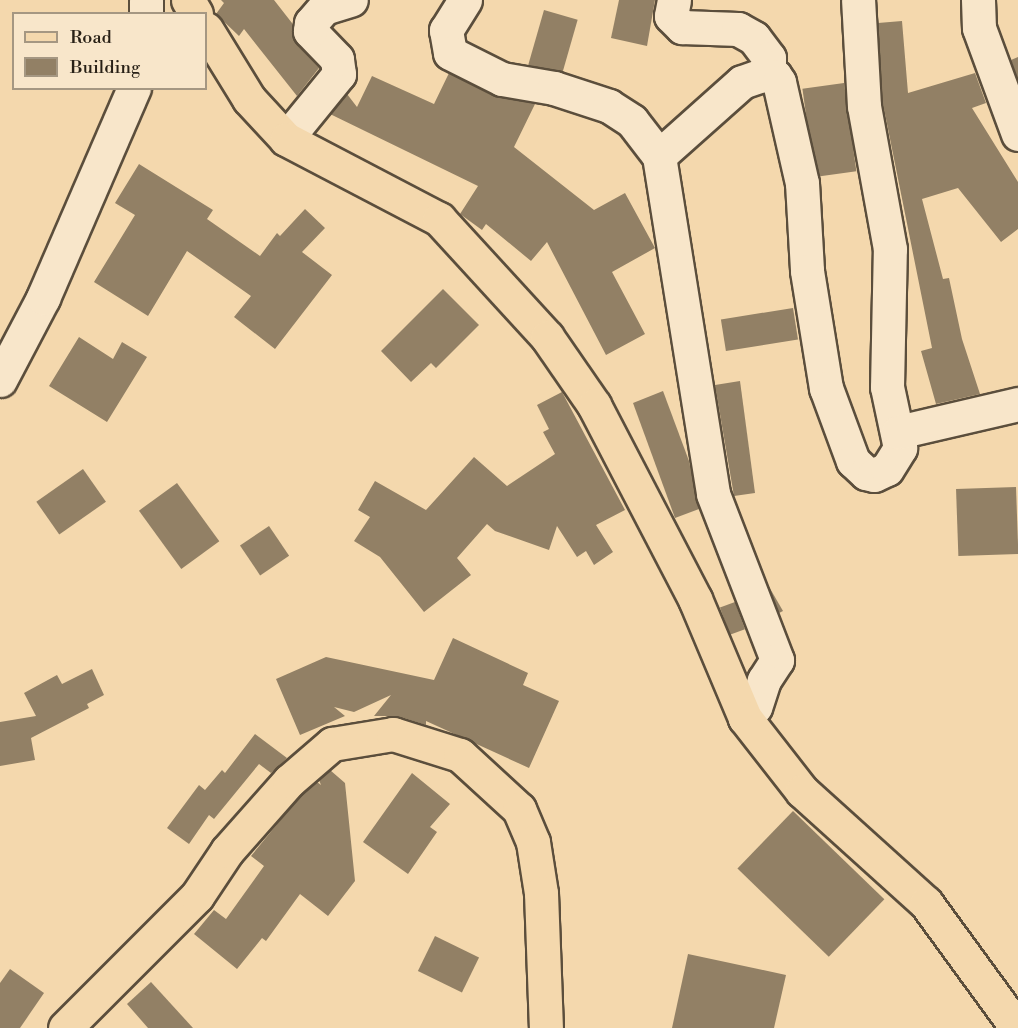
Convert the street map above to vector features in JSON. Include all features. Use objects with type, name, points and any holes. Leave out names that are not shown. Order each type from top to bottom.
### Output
[{"type":"main road","points":[[207,28],[249,99],[286,139],[439,219],[547,337],[594,405],[695,599],[745,718],[802,791],[926,903],[1017,1028]]},
{"type":"main road","points":[[65,1028],[197,897],[227,851],[289,781],[332,744],[393,734],[460,755],[519,809],[533,842],[541,893],[546,1028]]},
{"type":"street","points":[[286,139],[339,74],[337,59],[310,31],[311,23],[324,8],[351,0]]},
{"type":"street","points":[[465,0],[446,30],[450,53],[502,79],[554,88],[609,106],[632,121],[659,156],[713,494],[777,660],[764,680],[755,707],[745,718]]},
{"type":"street","points":[[674,0],[671,15],[682,27],[738,29],[754,38],[769,58],[769,67],[762,75]]},
{"type":"street","points":[[659,156],[742,82],[762,75],[775,76],[782,92],[802,183],[816,342],[826,388],[853,461],[866,473],[879,474],[887,469],[898,456],[898,432],[887,387],[890,249],[864,106],[858,0]]},
{"type":"street","points":[[978,0],[979,28],[1018,134]]},
{"type":"street","points":[[0,380],[43,298],[133,90]]},
{"type":"street","points":[[898,432],[1018,404]]},
{"type":"building","points":[[221,0],[274,0],[292,23],[296,44],[319,68],[297,96],[244,29],[239,36],[216,14],[224,3]]},
{"type":"building","points":[[619,0],[655,0],[647,46],[611,38]]},
{"type":"building","points":[[544,10],[578,20],[562,74],[528,65]]},
{"type":"building","points":[[902,21],[908,93],[975,73],[986,103],[972,108],[1018,182],[1018,229],[1001,242],[958,188],[922,199],[943,279],[949,278],[962,339],[980,394],[936,404],[921,351],[932,348],[883,104],[878,23]]},
{"type":"building","points":[[1018,57],[1018,80],[1011,60]]},
{"type":"building","points":[[449,73],[494,96],[535,104],[514,147],[594,210],[625,193],[655,248],[612,272],[645,334],[606,355],[547,242],[531,261],[486,224],[482,230],[460,214],[478,186],[330,114],[347,94],[357,107],[372,76],[434,104]]},
{"type":"building","points":[[844,83],[856,171],[815,177],[802,89]]},
{"type":"building","points":[[139,164],[213,210],[207,219],[260,256],[277,233],[280,236],[305,209],[325,228],[302,252],[332,275],[275,349],[234,317],[251,296],[187,251],[148,316],[94,282],[135,215],[115,203]]},
{"type":"building","points":[[443,289],[479,325],[436,368],[431,363],[411,382],[381,351]]},
{"type":"building","points":[[793,308],[798,340],[726,351],[721,319]]},
{"type":"building","points":[[79,337],[113,359],[122,342],[147,357],[107,422],[49,386]]},
{"type":"building","points":[[740,381],[755,493],[734,496],[715,385]]},
{"type":"building","points":[[663,391],[689,461],[699,509],[675,518],[633,403]]},
{"type":"building","points":[[562,392],[625,510],[596,525],[613,552],[594,565],[586,551],[577,557],[557,526],[549,550],[495,531],[487,524],[457,558],[471,575],[424,612],[380,557],[354,541],[370,517],[358,510],[375,481],[426,510],[474,457],[507,486],[555,454],[543,432],[549,429],[537,405]]},
{"type":"building","points":[[83,469],[106,502],[59,534],[36,502]]},
{"type":"building","points":[[177,483],[219,541],[181,569],[139,511]]},
{"type":"building","points":[[1016,487],[1018,554],[958,556],[956,489]]},
{"type":"building","points":[[269,526],[289,556],[260,575],[240,546]]},
{"type":"building","points":[[768,585],[783,611],[779,613]]},
{"type":"building","points":[[735,602],[745,629],[730,635],[720,607]]},
{"type":"building","points":[[453,638],[528,673],[523,685],[559,701],[529,768],[426,721],[426,725],[398,716],[374,716],[391,695],[354,712],[334,707],[345,716],[300,735],[276,679],[326,657],[434,680]]},
{"type":"building","points":[[92,669],[104,695],[87,704],[89,708],[31,738],[35,760],[0,766],[0,722],[36,716],[24,693],[57,675],[62,684]]},
{"type":"building","points":[[255,734],[287,758],[271,773],[259,764],[214,819],[209,815],[189,844],[167,828],[199,785],[205,790],[222,770],[225,773]]},
{"type":"building","points":[[330,770],[345,783],[355,881],[328,916],[300,894],[266,941],[262,938],[237,969],[194,934],[214,910],[226,919],[264,866],[251,856],[302,794],[317,782],[321,785],[319,780]]},
{"type":"building","points":[[412,773],[450,804],[430,827],[437,832],[408,874],[363,842]]},
{"type":"building","points":[[793,811],[884,899],[829,957],[737,869]]},
{"type":"building","points":[[435,936],[479,957],[462,993],[418,971]]},
{"type":"building","points":[[688,954],[786,975],[774,1028],[672,1028]]},
{"type":"building","points":[[10,969],[44,993],[20,1028],[0,1028],[0,983]]},
{"type":"building","points":[[151,982],[193,1028],[148,1028],[127,1004]]}]
